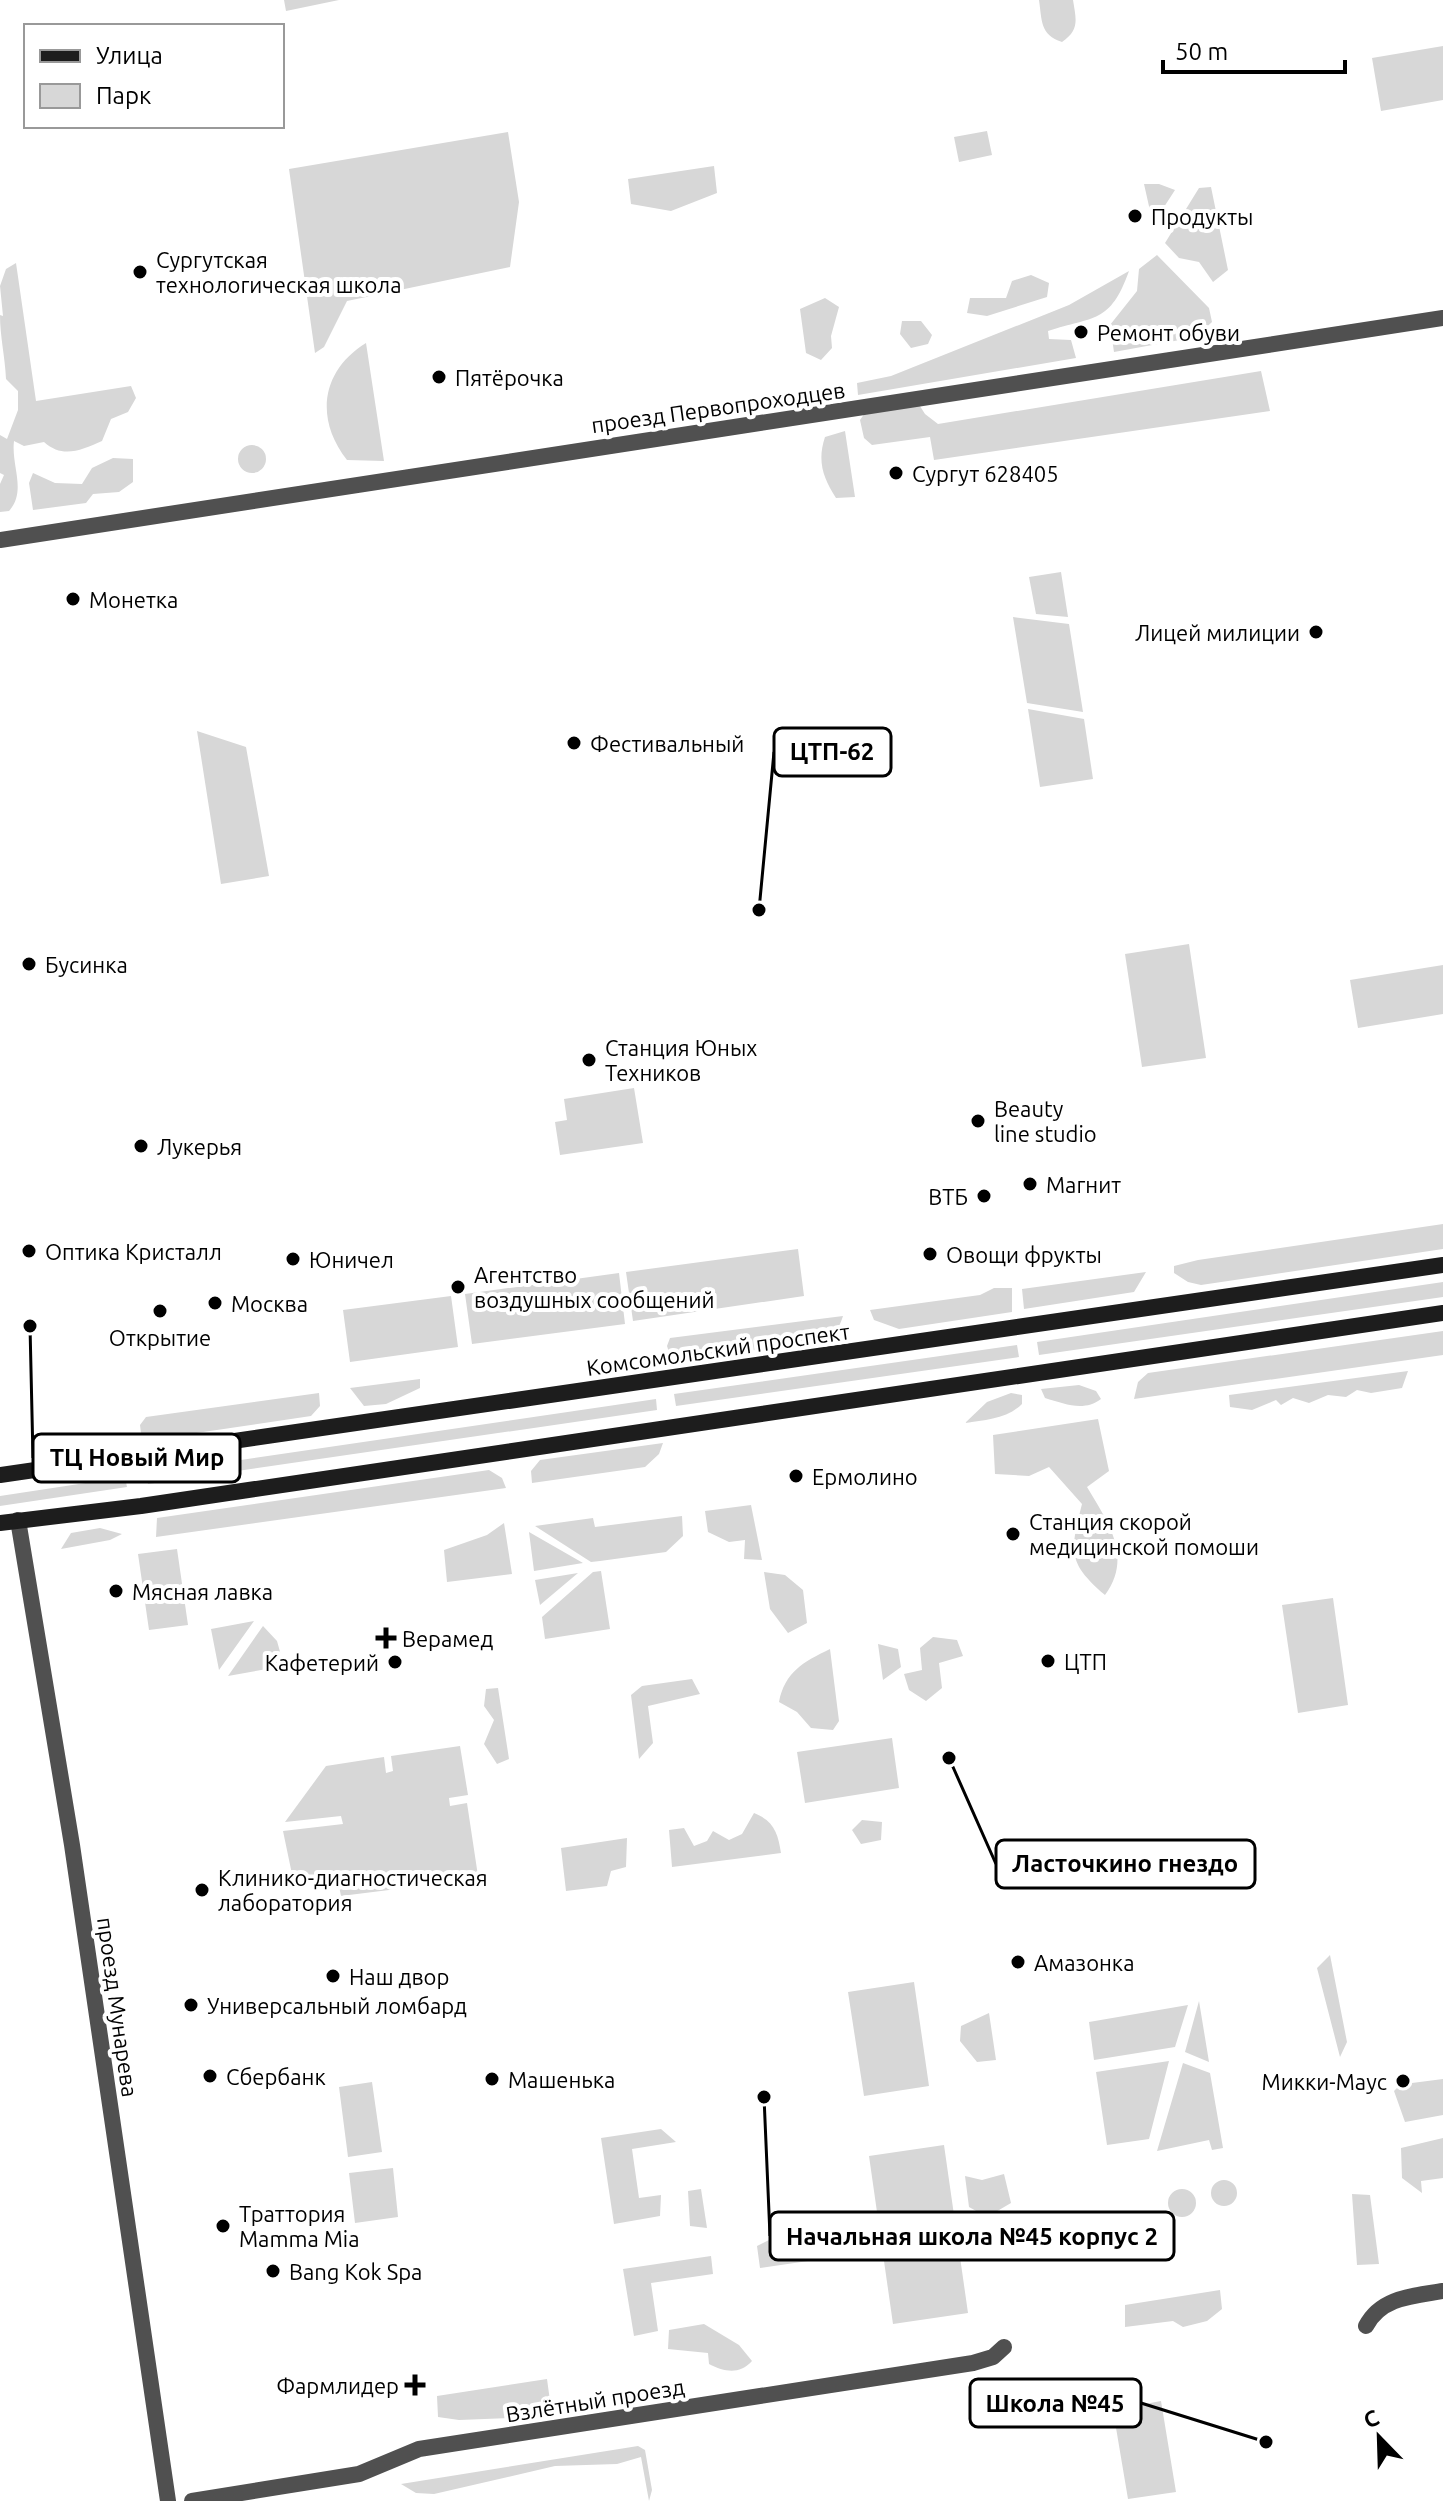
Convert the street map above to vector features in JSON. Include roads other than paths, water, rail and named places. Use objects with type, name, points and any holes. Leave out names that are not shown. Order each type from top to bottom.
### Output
[{"type":"main road","name":"Комсомольский проспект","points":[[0,1475],[1443,1265]]},
{"type":"main road","points":[[0,1523],[141,1506],[1443,1313]]},
{"type":"street","name":"проезд Первопроходцев","points":[[0,540],[1443,318]]},
{"type":"street","name":"проезд Мунарева","points":[[18,1520],[74,1860],[168,2501]]},
{"type":"street","points":[[1366,2326],[1372,2314],[1393,2301],[1443,2291]]},
{"type":"street","name":"Взлётный проезд","points":[[192,2501],[359,2474],[419,2449],[973,2363],[993,2357],[1004,2347]]},
{"type":"place","name":"Продукты","points":[[1135,216]]},
{"type":"place","name":"Сургутская технологическая школа","points":[[140,272]]},
{"type":"place","name":"Ремонт обуви","points":[[1081,332]]},
{"type":"place","name":"Пятёрочка","points":[[439,377]]},
{"type":"place","name":"Сургут 628405","points":[[896,473]]},
{"type":"place","name":"Монетка","points":[[73,599]]},
{"type":"place","name":"Лицей милиции","points":[[1316,632]]},
{"type":"place","name":"Фестивальный","points":[[574,743]]},
{"type":"place","name":"ЦТП-62","points":[[759,910]]},
{"type":"place","name":"Бусинка","points":[[29,964]]},
{"type":"place","name":"Станция Юных Техников","points":[[589,1060]]},
{"type":"place","name":"Beauty line studio","points":[[978,1121]]},
{"type":"place","name":"Лукерья","points":[[141,1146]]},
{"type":"place","name":"Магнит","points":[[1030,1184]]},
{"type":"place","name":"ВТБ","points":[[984,1196]]},
{"type":"place","name":"Оптика Кристалл","points":[[29,1251]]},
{"type":"place","name":"Овощи фрукты","points":[[930,1254]]},
{"type":"place","name":"Юничел","points":[[293,1259]]},
{"type":"place","name":"Агентство воздушных сообщений","points":[[458,1287]]},
{"type":"place","name":"Москва","points":[[215,1303]]},
{"type":"place","name":"Открытие","points":[[160,1311]]},
{"type":"place","name":"ТЦ Новый Мир","points":[[30,1326]]},
{"type":"place","name":"Ермолино","points":[[796,1476]]},
{"type":"place","name":"Cтанция скорой медицинской помоши","points":[[1013,1534]]},
{"type":"place","name":"Мясная лавка","points":[[116,1591]]},
{"type":"place","name":"Верамед","points":[[386,1638]]},
{"type":"place","name":"ЦТП","points":[[1048,1661]]},
{"type":"place","name":"Кафетерий","points":[[395,1662]]},
{"type":"place","name":"Ласточкино гнездо","points":[[949,1758]]},
{"type":"place","name":"Клинико-диагностическая лаборатория","points":[[202,1890]]},
{"type":"place","name":"Амазонка","points":[[1018,1962]]},
{"type":"place","name":"Наш двор","points":[[333,1976]]},
{"type":"place","name":"Универсальный ломбард","points":[[191,2005]]},
{"type":"place","name":"Сбербанк","points":[[210,2076]]},
{"type":"place","name":"Машенька","points":[[492,2079]]},
{"type":"place","name":"Микки-Маус","points":[[1403,2081]]},
{"type":"place","name":"Начальная школа №45 корпус 2","points":[[764,2097]]},
{"type":"place","name":"Траттория Mamma Mia","points":[[223,2226]]},
{"type":"place","name":"Bang Kok Spa","points":[[273,2271]]},
{"type":"place","name":"Фармлидер","points":[[415,2385]]},
{"type":"place","name":"Школа №45","points":[[1266,2442]]}]
